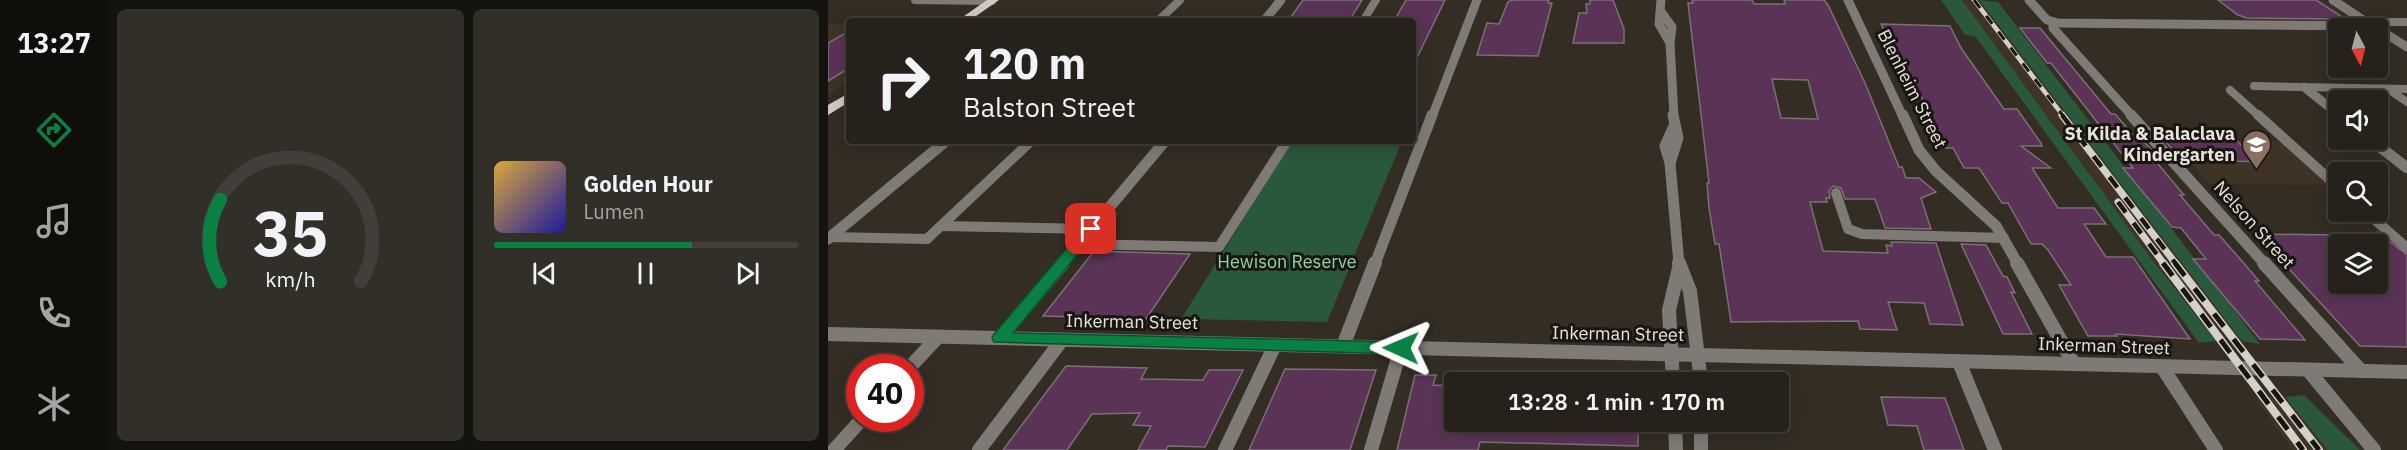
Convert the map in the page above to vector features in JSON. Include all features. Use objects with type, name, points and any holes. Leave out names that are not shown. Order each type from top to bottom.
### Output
[{"type":"main road","points":[[967,18],[993,1]]},
{"type":"main road","points":[[828,111],[846,99]]},
{"type":"street","points":[[1266,18],[1281,0]]},
{"type":"street","points":[[1343,346],[1477,0]]},
{"type":"street","points":[[1662,0],[1659,24],[1670,43],[1674,126],[1678,138],[1670,163],[1679,268],[1690,291],[1700,372]]},
{"type":"street","name":"Blenheim Street","points":[[1848,0],[1919,150],[1936,171],[1988,217],[2004,237],[2074,364]]},
{"type":"street","name":"Nelson Street","points":[[2029,0],[2052,22],[2053,28],[2361,371]]},
{"type":"street","points":[[2333,0],[2361,18]]},
{"type":"street","points":[[2052,22],[2328,25]]},
{"type":"street","points":[[2388,35],[2407,46]]},
{"type":"street","points":[[2304,87],[2328,106]]},
{"type":"street","points":[[829,238],[942,144]]},
{"type":"street","points":[[1000,338],[1162,144]]},
{"type":"street","points":[[2384,150],[2407,168]]},
{"type":"street","points":[[1672,372],[1670,290],[1679,268]]},
{"type":"street","name":"Inkerman Street","points":[[828,334],[2407,372]]},
{"type":"street","points":[[922,354],[938,337]]},
{"type":"street","points":[[979,450],[1062,340]]},
{"type":"street","points":[[1225,450],[1275,345]]},
{"type":"street","points":[[1371,450],[1401,348]]},
{"type":"street","points":[[1959,362],[1995,450]]},
{"type":"street","points":[[2162,367],[2216,450]]},
{"type":"street","points":[[2308,370],[2374,450]]},
{"type":"street","points":[[834,450],[850,432]]},
{"type":"street","points":[[1676,432],[1677,450]]},
{"type":"street","points":[[1701,432],[1701,450]]},
{"type":"lane","points":[[915,0],[993,1]]},
{"type":"lane","points":[[1161,18],[1180,0]]},
{"type":"lane","points":[[1365,18],[1376,0]]},
{"type":"lane","points":[[2388,24],[2407,22]]},
{"type":"lane","points":[[2254,86],[2407,89]]},
{"type":"lane","points":[[2387,88],[2407,102]]},
{"type":"lane","points":[[2230,90],[2328,178]]},
{"type":"lane","points":[[829,238],[927,239],[1028,144]]},
{"type":"lane","points":[[1079,244],[1219,246],[1285,144]]},
{"type":"lane","points":[[1836,193],[1848,229],[1862,234],[2004,237]]},
{"type":"lane","points":[[2377,222],[2407,248]]},
{"type":"lane","points":[[941,226],[1091,229]]},
{"type":"shaded area","points":[[1962,0],[1979,0],[2242,341],[2216,341],[2153,261]]},
{"type":"shaded area","points":[[2218,0],[2321,0],[2349,18],[2328,18],[2328,22],[2244,20]]},
{"type":"shaded area","points":[[828,24],[846,24],[846,83],[828,95]]},
{"type":"shaded area","name":"St Kilda & Balaclava Kindergarten","points":[[2170,140],[2282,141],[2328,182],[2328,185],[2210,184]]},
{"type":"shaded area","points":[[2255,397],[2285,397],[2330,450],[2292,450]]},
{"type":"green space","points":[[1941,0],[1962,0],[2153,261],[2216,341],[2199,343],[1975,36],[1965,35]]},
{"type":"green space","points":[[1979,0],[1998,2],[2260,344],[2242,341]]},
{"type":"green space","name":"Hewison Reserve","points":[[1290,144],[1401,144],[1327,322],[1181,319]]},
{"type":"green space","points":[[2304,395],[2360,450],[2328,450],[2285,397]]},
{"type":"building","points":[[1303,0],[1362,0],[1351,18],[1290,18]]},
{"type":"building","points":[[1406,0],[1445,0],[1416,60],[1416,18],[1396,18]]},
{"type":"building","points":[[1512,0],[1549,0],[1548,3],[1552,3],[1538,56],[1477,55],[1487,23],[1499,24],[1508,2]]},
{"type":"building","points":[[1590,0],[1613,0],[1624,29],[1624,43],[1573,43],[1579,13],[1587,13],[1586,4],[1590,4]]},
{"type":"building","points":[[1692,0],[1752,0],[1754,4],[1785,4],[1784,0],[1824,0],[1865,83],[1899,167],[1902,167],[1906,178],[1919,178],[1936,192],[1921,198],[1931,229],[1885,228],[1875,199],[1845,199],[1841,188],[1833,186],[1829,191],[1830,198],[1826,198],[1827,202],[1810,202],[1823,251],[1888,253],[1886,245],[1892,246],[1891,242],[1936,243],[1963,325],[1930,324],[1924,303],[1888,302],[1897,330],[1860,329],[1858,321],[1731,322],[1719,244],[1715,244],[1709,208],[1707,183],[1709,183],[1688,3],[1693,3]],"holes":[[[1772,79],[1808,80],[1818,119],[1781,118]]]},
{"type":"building","points":[[2218,0],[2316,0],[2343,18],[2247,18],[2238,15]]},
{"type":"building","points":[[1881,24],[1950,26],[1961,48],[2004,109],[2017,109],[2041,143],[2042,146],[2021,146],[2051,168],[2032,168],[2058,208],[2094,208],[2106,224],[2084,224],[2106,257],[2133,257],[2190,339],[2116,334],[2117,336],[2088,336],[2059,285],[2071,285],[2048,250],[2042,244],[2031,244],[2008,203],[2002,203],[1979,168],[1964,168],[1953,148],[1945,148],[1919,92],[1913,92]]},
{"type":"building","points":[[2020,28],[2040,28],[2111,114],[2115,114],[2137,139],[2142,140],[2160,158],[2153,158],[2184,195],[2180,195],[2214,235],[2219,235],[2241,260],[2259,281],[2255,281],[2305,340],[2260,339],[2193,259],[2206,259],[2181,228],[2172,227],[2123,168],[2133,168],[2051,63],[2047,63]]},
{"type":"building","points":[[846,33],[846,70],[828,81],[828,43]]},
{"type":"building","points":[[2164,140],[2237,141],[2259,162],[2187,159],[2183,154],[2179,157]]},
{"type":"building","points":[[2257,234],[2328,235],[2328,294],[2388,294],[2388,240],[2407,255],[2407,347],[2360,346]]},
{"type":"building","points":[[1961,244],[1986,245],[2003,276],[2007,277],[2015,293],[2011,292],[2032,334],[2003,334]]},
{"type":"building","points":[[1094,251],[1190,254],[1146,319],[1043,316]]},
{"type":"building","points":[[1066,366],[1147,368],[1141,379],[1203,380],[1209,370],[1243,370],[1205,447],[1168,446],[1166,450],[1138,450],[1151,426],[1133,425],[1140,413],[1092,414],[1067,450],[1003,450]]},
{"type":"building","points":[[1285,369],[1376,370],[1350,450],[1249,450]]},
{"type":"building","points":[[1415,375],[1436,375],[1433,385],[1444,386],[1444,432],[1638,432],[1638,446],[1480,442],[1478,450],[1397,450]]},
{"type":"building","points":[[1881,397],[1945,398],[1964,450],[1924,450],[1917,426],[1888,425]]},
{"type":"railway","points":[[1974,0],[2064,117]]},
{"type":"railway","points":[[2062,115],[2176,264]]},
{"type":"railway","points":[[2118,202],[2164,264]]},
{"type":"railway","points":[[2163,263],[2303,450]]},
{"type":"railway","points":[[2175,263],[2319,450]]},
{"type":"place","name":"St Kilda & Balaclava Kindergarten","points":[[2256,170]]},
{"type":"route","points":[[1091,229],[1000,338],[1401,348]]}]
